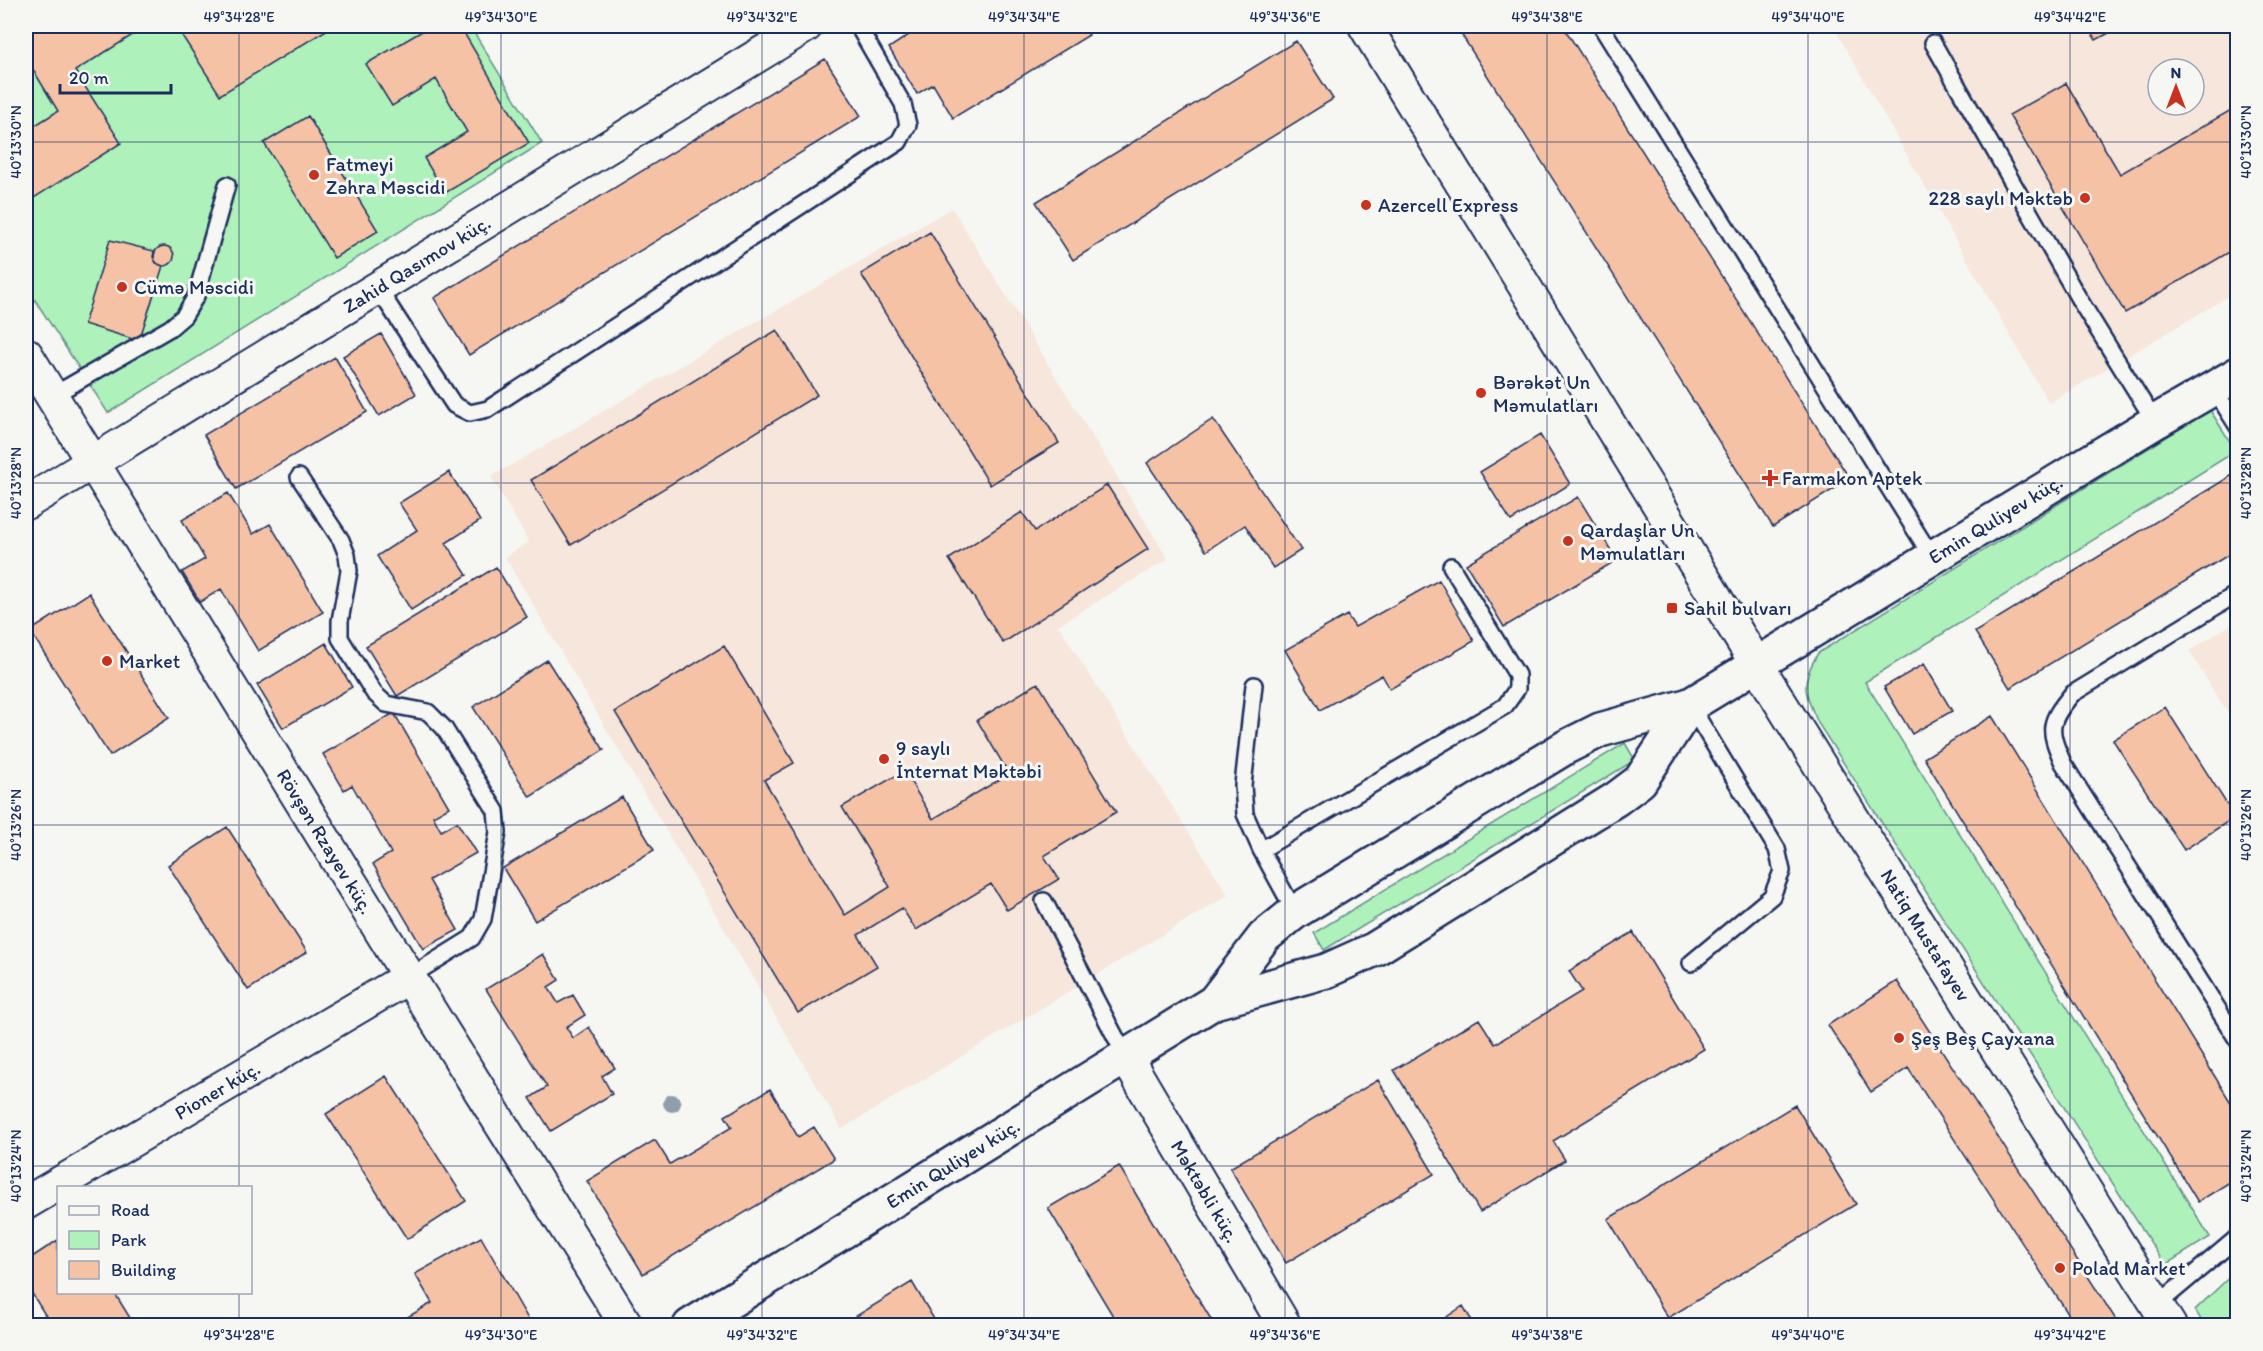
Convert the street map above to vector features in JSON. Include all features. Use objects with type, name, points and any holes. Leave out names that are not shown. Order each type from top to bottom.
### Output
[{"type":"street","name":"Zahid Qasımov küç.","points":[[26,503],[377,286],[806,26]]},
{"type":"street","name":"Natiq Mustafayev","points":[[1365,26],[1757,666],[2164,1315]]},
{"type":"street","name":"Rövşən Rzayev küç.","points":[[26,354],[90,462],[627,1326]]},
{"type":"street","name":"Emin Quliyev küç.","points":[[1690,705],[2155,422],[2226,382]]},
{"type":"street","points":[[1214,1002],[1264,937],[1295,912],[1566,747],[1600,730],[1690,705]]},
{"type":"street","points":[[1214,1002],[1326,971],[1376,949],[1606,806],[1640,781],[1690,705]]},
{"type":"street","name":"Pioner küç.","points":[[26,1203],[409,977]]},
{"type":"street","name":"Emin Quliyev küç.","points":[[690,1326],[1214,1002]]},
{"type":"street","name":"Məktəbli küç.","points":[[1126,1057],[1286,1326]]},
{"type":"lane","points":[[377,286],[454,405],[470,413],[488,409],[899,142],[908,125],[903,104],[858,26]]},
{"type":"lane","points":[[1601,26],[1932,557]]},
{"type":"lane","points":[[1933,43],[2079,299],[2155,422]]},
{"type":"lane","points":[[52,396],[170,328],[184,316],[195,296],[227,185]]},
{"type":"lane","points":[[2226,382],[2238,427]]},
{"type":"lane","points":[[299,477],[340,540],[347,555],[350,571],[340,621],[340,638],[374,693],[386,704],[428,712],[444,728],[496,811],[498,832],[483,919],[472,938],[409,977]]},
{"type":"lane","points":[[1262,850],[1505,706],[1517,689],[1517,675],[1451,566]]},
{"type":"lane","points":[[2238,593],[2072,694],[2054,715],[2052,739],[2063,763],[2238,1041]]},
{"type":"lane","points":[[1254,685],[1243,785],[1245,814],[1295,912]]},
{"type":"lane","points":[[1690,705],[1777,849],[1782,871],[1772,896],[1691,963]]},
{"type":"lane","points":[[1044,901],[1126,1057]]},
{"type":"lane","points":[[2164,1315],[2238,1237]]},
{"type":"shaded area","name":"228 saylı Məktəb","points":[[1833,26],[2237,26],[2237,291],[2049,403]]},
{"type":"shaded area","name":"9 saylı İnternat Məktəbi","points":[[952,208],[1168,559],[1058,625],[1228,895],[842,1129],[505,557],[529,542],[491,477]]},
{"type":"shaded area","points":[[2237,621],[2237,728],[2189,651]]},
{"type":"green space","points":[[26,26],[470,26],[542,143],[108,413],[26,286]]},
{"type":"green space","points":[[2210,410],[2236,451],[1865,682],[2210,1237],[2165,1265],[1818,723],[1807,695],[1806,680],[1818,653]]},
{"type":"green space","points":[[1625,743],[1635,760],[1324,950],[1314,933]]},
{"type":"green space","points":[[2237,1270],[2237,1325],[2204,1325],[2195,1310]]},
{"type":"building","points":[[26,26],[147,26],[75,71],[121,143],[26,203],[26,131],[58,111],[26,58]]},
{"type":"building","points":[[195,26],[333,26],[220,95],[181,34]]},
{"type":"building","points":[[421,26],[460,26],[529,143],[445,193],[424,158],[467,132],[436,79],[392,106],[366,64],[424,30]]},
{"type":"building","points":[[912,26],[1083,26],[1089,35],[953,118],[933,84],[917,94],[889,48],[915,31]]},
{"type":"building","points":[[1456,26],[1563,26],[1850,479],[1773,527]]},
{"type":"building","points":[[2087,26],[2122,26],[2096,40]]},
{"type":"building","points":[[1296,41],[1333,99],[1073,260],[1036,202]]},
{"type":"building","points":[[825,59],[861,116],[469,355],[434,298]]},
{"type":"building","points":[[2066,83],[2120,174],[2238,106],[2238,247],[2125,313],[2009,115]]},
{"type":"building","points":[[308,116],[378,231],[334,258],[264,143]]},
{"type":"building","points":[[930,232],[1059,443],[990,485],[861,274]]},
{"type":"building","points":[[110,240],[154,251],[153,257],[156,263],[163,266],[139,341],[84,324]]},
{"type":"building","points":[[160,246],[168,246],[174,252],[174,260],[168,266],[160,266],[154,260],[154,252]]},
{"type":"building","points":[[777,330],[817,395],[571,545],[531,480]]},
{"type":"building","points":[[381,334],[416,394],[379,416],[343,356]]},
{"type":"building","points":[[335,357],[367,412],[236,489],[204,435]]},
{"type":"building","points":[[1213,419],[1301,550],[1273,568],[1245,525],[1206,551],[1147,463]]},
{"type":"building","points":[[1540,435],[1570,484],[1511,521],[1480,472]]},
{"type":"building","points":[[449,472],[480,521],[446,543],[467,575],[411,610],[377,556],[417,530],[399,503]]},
{"type":"building","points":[[2234,474],[2238,479],[2238,549],[2010,688],[1975,632]]},
{"type":"building","points":[[1107,485],[1148,549],[1003,643],[949,559],[1022,512],[1035,531]]},
{"type":"building","points":[[228,493],[253,534],[270,524],[323,612],[258,651],[221,589],[200,602],[182,572],[205,559],[182,520]]},
{"type":"building","points":[[1578,497],[1617,560],[1504,627],[1466,564]]},
{"type":"building","points":[[496,567],[527,617],[397,696],[366,646]]},
{"type":"building","points":[[1439,580],[1474,641],[1390,689],[1382,675],[1320,710],[1285,650],[1347,615],[1355,627]]},
{"type":"building","points":[[89,593],[169,718],[110,756],[30,631]]},
{"type":"building","points":[[326,643],[352,687],[283,728],[257,685]]},
{"type":"building","points":[[724,646],[794,763],[764,780],[845,915],[890,887],[842,807],[904,771],[933,819],[1009,774],[977,720],[1038,683],[1116,812],[1044,856],[1059,879],[1007,910],[991,884],[916,930],[902,908],[858,935],[877,966],[798,1013],[615,712]]},
{"type":"building","points":[[547,660],[604,750],[530,797],[473,707]]},
{"type":"building","points":[[1924,664],[1952,711],[1912,734],[1884,687]]},
{"type":"building","points":[[2165,707],[2235,817],[2184,850],[2113,740]]},
{"type":"building","points":[[394,713],[449,807],[433,816],[441,831],[457,822],[476,853],[429,880],[458,930],[423,949],[373,864],[391,853],[352,785],[344,790],[323,754]]},
{"type":"building","points":[[1992,716],[2238,1114],[2238,1177],[2198,1202],[1924,758]]},
{"type":"building","points":[[622,797],[654,850],[535,921],[503,868]]},
{"type":"building","points":[[227,827],[307,952],[248,990],[168,865]]},
{"type":"building","points":[[1633,932],[1704,1049],[1553,1141],[1565,1160],[1480,1212],[1394,1070],[1479,1019],[1495,1044],[1582,991],[1569,971]]},
{"type":"building","points":[[543,954],[559,980],[548,987],[558,1003],[573,995],[585,1015],[566,1027],[573,1038],[589,1027],[615,1068],[602,1076],[612,1094],[551,1131],[530,1098],[547,1087],[486,989]]},
{"type":"building","points":[[1897,981],[2120,1326],[2076,1326],[1908,1068],[1871,1092],[1828,1025]]},
{"type":"building","points":[[386,1076],[466,1201],[407,1239],[326,1114]]},
{"type":"building","points":[[1378,1080],[1434,1174],[1286,1263],[1230,1168]]},
{"type":"building","points":[[770,1089],[798,1137],[814,1127],[834,1159],[643,1274],[587,1181],[655,1140],[670,1164],[732,1127],[725,1116]]},
{"type":"building","points":[[1795,1105],[1856,1204],[1668,1318],[1608,1219]]},
{"type":"building","points":[[1119,1166],[1215,1326],[1119,1326],[1048,1208]]},
{"type":"building","points":[[481,1237],[532,1326],[392,1326],[432,1303],[415,1274]]},
{"type":"building","points":[[57,1241],[57,1294],[115,1294],[135,1326],[52,1326],[26,1284],[26,1261]]},
{"type":"building","points":[[912,1282],[938,1326],[840,1326]]},
{"type":"building","points":[[1463,1306],[1475,1326],[1433,1326]]},
{"type":"place","name":"Fatmeyi Zəhra Məscidi","points":[[314,175]]},
{"type":"place","name":"228 saylı Məktəb","points":[[2085,198]]},
{"type":"place","name":"Azercell Express","points":[[1366,205]]},
{"type":"place","name":"Cümə Məscidi","points":[[122,287]]},
{"type":"place","name":"Bərəkət Un Məmulatları","points":[[1481,393]]},
{"type":"place","name":"Farmakon Aptek","points":[[1770,478]]},
{"type":"place","name":"Qardaşlar Un Məmulatları","points":[[1568,541]]},
{"type":"place","name":"Sahil bulvarı","points":[[1672,608]]},
{"type":"place","name":"Market","points":[[107,661]]},
{"type":"place","name":"9 saylı İnternat Məktəbi","points":[[884,759]]},
{"type":"place","name":"Şeş Beş Çayxana","points":[[1899,1038]]},
{"type":"place","name":"Polad Market","points":[[2060,1268]]}]
